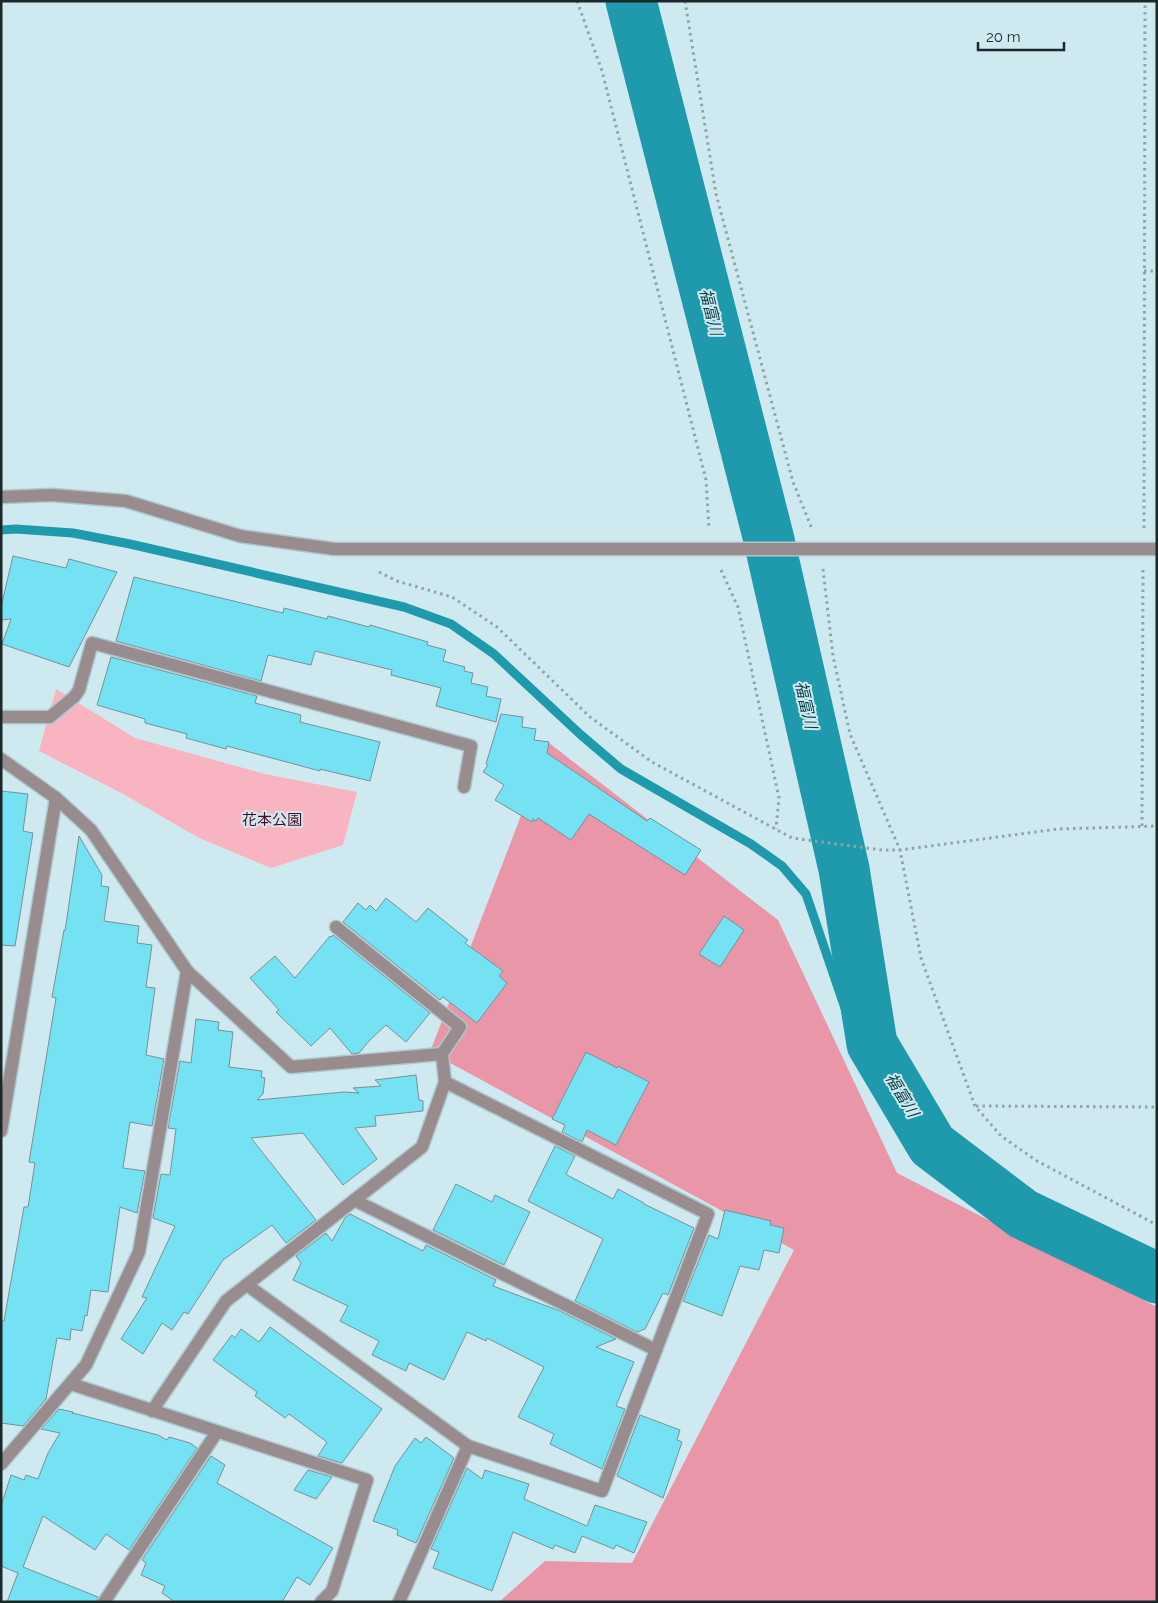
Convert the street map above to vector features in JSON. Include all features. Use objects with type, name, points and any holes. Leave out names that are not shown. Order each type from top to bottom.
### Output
[{"type":"street","points":[[1,497],[52,494],[126,502],[240,536],[334,550],[1157,550]]},
{"type":"street","points":[[1,717],[50,717],[74,697],[79,690],[92,643],[471,746],[464,787]]},
{"type":"street","points":[[1,759],[56,798],[91,830],[187,971],[291,1067],[442,1054]]},
{"type":"street","points":[[1,1131],[56,798]]},
{"type":"street","points":[[152,1411],[226,1302],[422,1147],[445,1082],[442,1054],[460,1027],[336,927]]},
{"type":"street","points":[[1,1464],[86,1365],[139,1252],[187,971]]},
{"type":"street","points":[[247,1285],[468,1446],[602,1491],[708,1214],[445,1082]]},
{"type":"street","points":[[354,1200],[656,1350]]},
{"type":"street","points":[[71,1384],[367,1480],[332,1592],[322,1602]]},
{"type":"street","points":[[104,1602],[217,1432]]},
{"type":"street","points":[[399,1602],[468,1446]]},
{"type":"path","points":[[577,1],[602,71],[706,480],[711,550],[738,607],[779,798],[776,829]]},
{"type":"path","points":[[685,1],[716,194],[793,482],[821,549],[833,656],[850,734],[900,850],[921,958],[975,1106],[1001,1136],[1037,1162],[1157,1225]]},
{"type":"path","points":[[1142,826],[1145,1]]},
{"type":"path","points":[[1144,271],[1157,271]]},
{"type":"path","points":[[374,569],[397,581],[452,597],[497,627],[590,717],[652,762],[792,838],[882,850],[900,850],[1058,829],[1157,826]]},
{"type":"path","points":[[975,1106],[1157,1107]]},
{"type":"green space","name":"花本公園","points":[[56,689],[135,738],[265,774],[357,792],[343,845],[271,868],[197,837],[125,795],[39,751]]},
{"type":"shaded area","points":[[549,743],[778,920],[897,1173],[1157,1307],[1157,1602],[499,1602],[545,1561],[632,1563],[794,1250],[430,1052]]},
{"type":"building","points":[[13,556],[66,568],[69,559],[117,572],[69,667],[2,644],[11,619],[1,620],[1,607]]},
{"type":"building","points":[[134,577],[283,613],[284,608],[327,619],[328,616],[369,627],[370,625],[428,642],[427,645],[446,650],[443,661],[465,667],[464,671],[473,673],[471,683],[488,687],[486,696],[501,699],[496,722],[436,706],[441,688],[391,675],[392,670],[315,651],[311,665],[268,655],[261,681],[116,641]]},
{"type":"building","points":[[111,657],[257,696],[255,703],[301,715],[300,722],[380,742],[370,781],[320,769],[320,771],[227,746],[226,749],[186,738],[187,734],[145,723],[145,719],[97,705]]},
{"type":"building","points":[[501,714],[523,717],[522,727],[536,729],[534,740],[549,742],[547,753],[647,821],[650,818],[701,850],[685,875],[589,814],[571,840],[538,818],[536,821],[533,819],[532,822],[495,800],[504,785],[483,772],[488,765],[486,764]]},
{"type":"building","points":[[1,791],[28,794],[23,831],[33,833],[15,946],[1,945]]},
{"type":"building","points":[[79,836],[102,875],[101,886],[109,887],[104,921],[139,926],[137,943],[152,945],[146,987],[155,988],[146,1055],[164,1059],[152,1126],[130,1122],[123,1168],[145,1171],[137,1213],[120,1207],[108,1292],[91,1290],[87,1316],[85,1315],[82,1331],[71,1329],[70,1340],[57,1338],[46,1399],[23,1426],[1,1423],[1,1321],[4,1321],[24,1207],[28,1207],[35,1163],[29,1162],[56,998],[52,997],[65,931]]},
{"type":"building","points":[[386,898],[416,922],[428,908],[468,940],[465,943],[503,971],[499,976],[507,983],[477,1023],[443,997],[440,1000],[343,922],[358,903],[366,910],[370,905],[376,911]]},
{"type":"building","points":[[724,916],[744,930],[720,967],[699,954]]},
{"type":"building","points":[[333,935],[430,1013],[406,1042],[386,1025],[359,1053],[352,1054],[330,1028],[311,1046],[276,1012],[279,1010],[250,978],[275,956],[295,978],[330,936]]},
{"type":"building","points":[[196,1019],[219,1022],[218,1030],[233,1032],[229,1067],[262,1071],[261,1077],[265,1078],[263,1094],[257,1100],[344,1092],[359,1093],[353,1088],[381,1086],[375,1080],[416,1075],[419,1100],[423,1101],[423,1111],[375,1116],[376,1126],[355,1128],[377,1159],[343,1185],[303,1133],[251,1138],[316,1220],[286,1243],[272,1225],[223,1260],[188,1314],[184,1312],[172,1330],[162,1323],[143,1354],[121,1339],[147,1298],[142,1297],[175,1226],[153,1218],[161,1174],[170,1175],[176,1129],[168,1128],[180,1061],[191,1063]]},
{"type":"building","points":[[586,1052],[649,1082],[616,1145],[587,1130],[582,1142],[562,1132],[565,1125],[552,1119]]},
{"type":"building","points":[[555,1146],[575,1156],[566,1174],[569,1176],[613,1199],[618,1189],[694,1228],[668,1295],[663,1293],[645,1329],[637,1332],[575,1301],[603,1239],[528,1201]]},
{"type":"building","points":[[456,1184],[492,1202],[495,1195],[530,1212],[504,1265],[433,1230]]},
{"type":"building","points":[[725,1210],[771,1221],[770,1225],[784,1228],[779,1253],[764,1250],[759,1270],[740,1266],[722,1316],[683,1301],[709,1235],[718,1239]]},
{"type":"building","points":[[350,1214],[423,1251],[426,1245],[496,1280],[493,1286],[560,1311],[616,1339],[596,1347],[634,1362],[616,1406],[625,1409],[602,1469],[550,1444],[554,1434],[518,1417],[544,1367],[487,1338],[486,1341],[467,1332],[444,1380],[409,1363],[406,1371],[372,1355],[379,1341],[340,1321],[348,1306],[293,1280],[301,1263],[296,1256],[326,1233],[332,1241],[345,1218]]},
{"type":"building","points":[[270,1327],[382,1409],[342,1463],[318,1456],[327,1442],[289,1414],[285,1418],[255,1396],[257,1392],[213,1360],[232,1335],[235,1338],[241,1329],[259,1342]]},
{"type":"building","points":[[59,1409],[73,1412],[72,1414],[158,1435],[167,1440],[169,1437],[190,1443],[197,1448],[129,1550],[106,1534],[95,1550],[43,1516],[23,1567],[98,1597],[96,1602],[7,1602],[18,1573],[1,1566],[1,1506],[11,1475],[24,1480],[26,1475],[38,1479],[48,1453],[60,1433],[41,1429]]},
{"type":"building","points":[[640,1415],[680,1430],[677,1440],[682,1442],[663,1498],[617,1476]]},
{"type":"building","points":[[426,1437],[454,1458],[416,1543],[397,1535],[398,1530],[373,1521],[395,1466],[415,1438],[421,1443]]},
{"type":"building","points":[[211,1456],[225,1465],[217,1483],[333,1548],[310,1585],[297,1577],[282,1602],[175,1602],[162,1593],[165,1586],[141,1575],[146,1563],[142,1560]]},
{"type":"building","points":[[467,1468],[482,1479],[485,1470],[529,1484],[524,1499],[587,1526],[595,1505],[647,1522],[634,1553],[616,1545],[614,1549],[582,1536],[575,1553],[555,1545],[553,1549],[513,1532],[492,1591],[433,1568],[439,1552],[431,1549]]},
{"type":"building","points":[[308,1470],[332,1477],[316,1499],[294,1490]]},
{"type":"waterway","name":"福富川","points":[[631,1],[768,536],[844,869],[872,1044],[932,1145],[1023,1214],[1157,1278]]},
{"type":"waterway","points":[[1,530],[16,529],[73,533],[130,544],[404,607],[451,624],[494,654],[581,735],[621,769],[751,844],[782,866],[806,894],[846,1011],[872,1044]]}]
